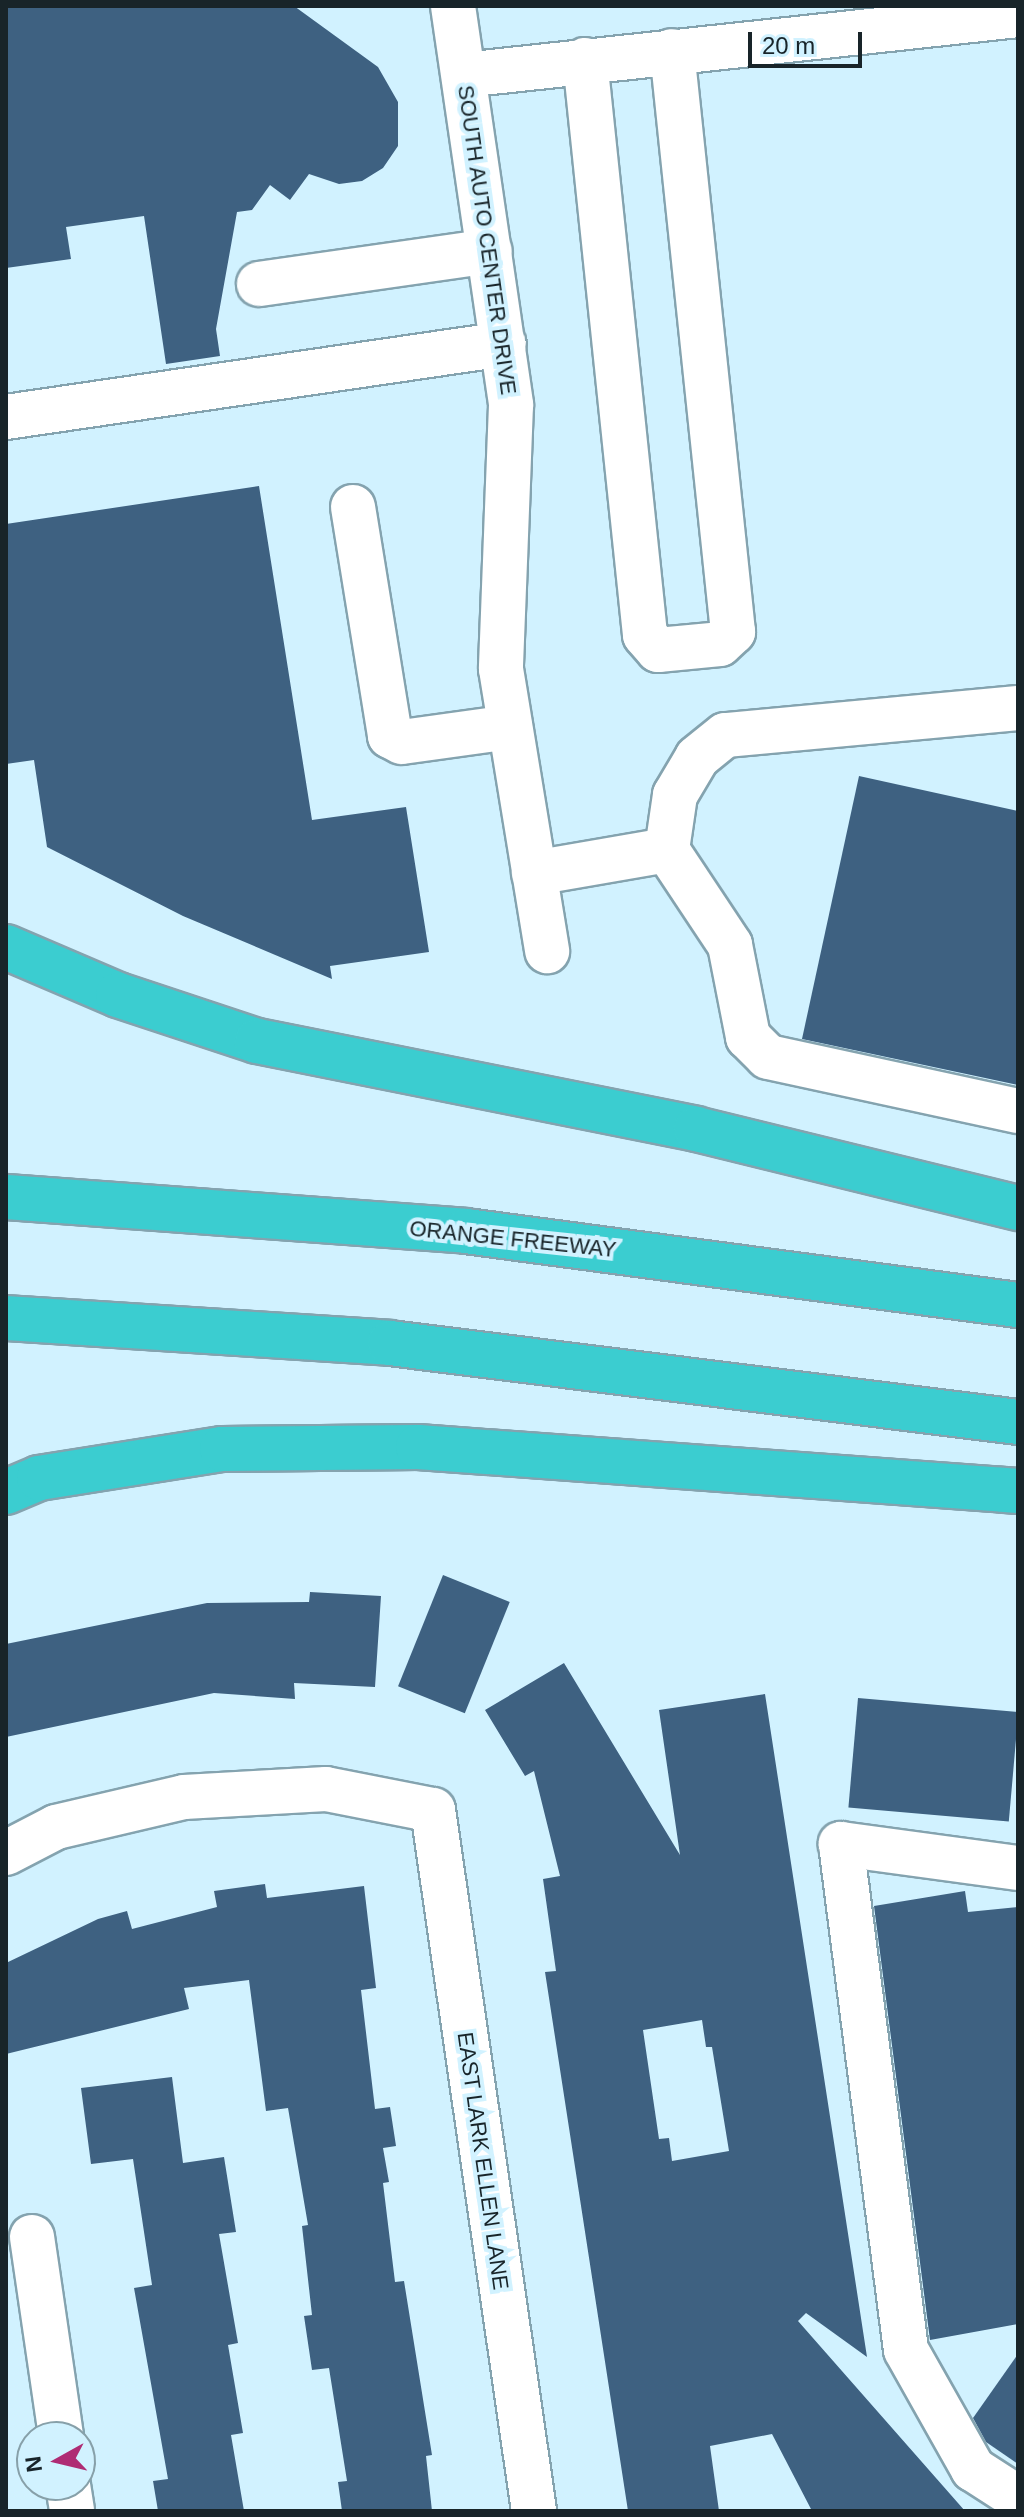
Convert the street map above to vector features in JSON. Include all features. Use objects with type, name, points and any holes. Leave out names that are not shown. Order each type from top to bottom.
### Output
[{"type":"highway","points":[[6,947],[118,995],[257,1041],[696,1129],[1018,1208]]},
{"type":"highway","name":"ORANGE FREEWAY","points":[[6,1197],[466,1231],[1018,1305]]},
{"type":"highway","points":[[6,1318],[390,1343],[1018,1422]]},
{"type":"highway","points":[[6,1492],[39,1478],[222,1449],[418,1447],[1018,1491]]},
{"type":"street","name":"SOUTH AUTO CENTER DRIVE","points":[[453,6],[511,405],[501,669],[547,951]]},
{"type":"street","points":[[464,75],[1018,15]]},
{"type":"street","points":[[585,60],[645,635],[658,650],[720,644],[733,632],[672,51]]},
{"type":"street","points":[[259,284],[490,251]]},
{"type":"street","points":[[6,417],[504,344]]},
{"type":"street","points":[[353,507],[390,736],[402,742],[510,727]]},
{"type":"street","points":[[1018,708],[725,735],[697,758],[675,795],[667,850],[730,945],[748,1037],[768,1057],[1018,1111]]},
{"type":"street","points":[[534,873],[667,850]]},
{"type":"street","name":"EAST LARK ELLEN LANE","points":[[6,1853],[56,1827],[184,1797],[326,1789],[433,1810],[534,2511]]},
{"type":"street","points":[[1018,1868],[841,1844],[906,2350],[973,2469],[1018,2498]]},
{"type":"street","points":[[32,2237],[59,2421]]},
{"type":"building","points":[[6,6],[294,6],[378,67],[398,102],[398,146],[383,168],[362,181],[339,184],[309,174],[290,200],[270,185],[252,210],[237,212],[216,329],[220,356],[166,364],[144,216],[66,227],[71,259],[6,268]]},
{"type":"building","points":[[259,486],[312,820],[406,807],[429,952],[330,966],[332,979],[183,916],[47,847],[34,760],[6,764],[6,524]]},
{"type":"building","points":[[859,776],[1018,811],[1018,1085],[802,1039]]},
{"type":"building","points":[[443,1575],[510,1602],[465,1713],[398,1686]]},
{"type":"building","points":[[310,1592],[381,1596],[375,1687],[294,1683],[295,1699],[214,1693],[6,1737],[6,1644],[207,1603],[309,1602]]},
{"type":"building","points":[[564,1663],[680,1855],[659,1710],[765,1694],[867,2357],[806,2313],[798,2321],[965,2511],[812,2511],[772,2434],[710,2446],[719,2511],[628,2511],[545,1972],[556,1971],[543,1879],[560,1876],[534,1771],[525,1776],[485,1710]],"holes":[[[702,2020],[706,2047],[712,2047],[729,2151],[672,2161],[669,2138],[659,2139],[643,2030]]]},
{"type":"building","points":[[858,1698],[1018,1712],[1009,1822],[848,1808]]},
{"type":"building","points":[[265,1884],[267,1898],[364,1886],[376,1988],[361,1990],[375,2109],[390,2107],[396,2146],[383,2148],[389,2182],[383,2183],[395,2282],[404,2281],[432,2455],[426,2456],[432,2511],[342,2511],[338,2482],[347,2481],[329,2368],[312,2370],[304,2316],[312,2315],[302,2226],[308,2225],[288,2108],[266,2111],[249,1980],[184,1988],[189,2009],[6,2054],[6,1963],[98,1919],[127,1911],[132,1929],[217,1907],[214,1891]]},
{"type":"building","points":[[965,1891],[968,1912],[1018,1907],[1018,2324],[930,2340],[874,1906]]},
{"type":"building","points":[[172,2077],[183,2163],[224,2157],[236,2232],[219,2234],[238,2343],[228,2345],[243,2433],[231,2435],[244,2511],[158,2511],[153,2481],[168,2479],[134,2288],[152,2285],[133,2159],[91,2164],[81,2088]]},
{"type":"building","points":[[1018,2354],[1018,2464],[986,2442],[973,2418]]}]
